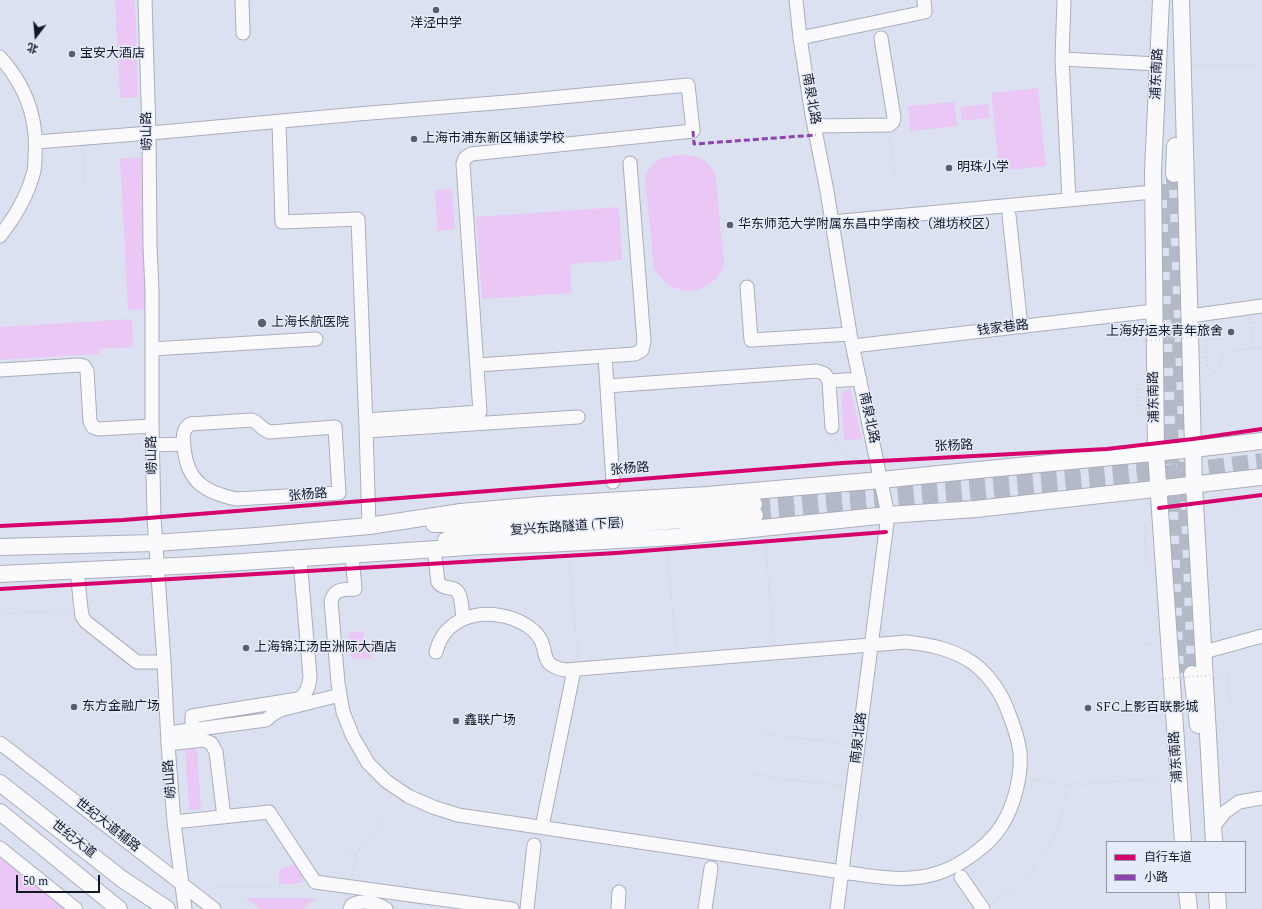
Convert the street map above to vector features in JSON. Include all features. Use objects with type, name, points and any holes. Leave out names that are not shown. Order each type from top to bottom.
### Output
[{"type":"main road","name":"浦东南路","points":[[1161,0],[1153,164],[1156,453],[1183,841]]},
{"type":"main road","name":"浦东南路","points":[[1161,0],[1167,175],[1181,0]]},
{"type":"main road","name":"浦东南路","points":[[1181,0],[1194,485],[1214,837]]},
{"type":"main road","name":"张杨路","points":[[0,547],[155,543],[256,536],[375,524],[461,512],[540,504],[707,495],[881,480],[1194,450],[1262,441]]},
{"type":"main road","points":[[0,574],[157,567],[300,559],[482,546],[674,537],[888,515],[976,509],[1262,477]]},
{"type":"main road","name":"复兴东路隧道 (下层)","points":[[375,524],[464,524],[547,516],[754,510],[476,534],[382,552]]},
{"type":"main road","name":"浦东南路","points":[[1183,841],[1185,673],[1214,837]]},
{"type":"main road","name":"世纪大道","points":[[0,783],[122,879],[167,909]]},
{"type":"main road","name":"世纪大道","points":[[0,812],[118,909]]},
{"type":"main road","points":[[1187,893],[1189,909]]},
{"type":"main road","points":[[1217,893],[1218,909]]},
{"type":"street","name":"崂山路","points":[[145,0],[152,292],[152,426],[155,543],[174,822],[185,909]]},
{"type":"street","points":[[242,0],[242,32]]},
{"type":"street","name":"南泉北路","points":[[796,0],[800,38],[814,126],[832,222],[851,340],[860,379],[872,464],[881,480],[888,515],[837,909]]},
{"type":"street","points":[[800,38],[925,12],[924,0]]},
{"type":"street","points":[[1064,0],[1062,59],[1069,200]]},
{"type":"street","points":[[814,126],[889,125],[893,122],[894,117],[881,38]]},
{"type":"street","points":[[0,57],[10,69],[24,92],[33,117],[36,142],[34,170],[24,197],[12,220],[0,236]]},
{"type":"street","points":[[1062,59],[1158,64]]},
{"type":"street","points":[[36,142],[279,122],[688,85],[693,131],[472,154],[465,158],[463,164],[478,365],[480,412],[366,425]]},
{"type":"street","points":[[279,122],[282,222],[358,219],[366,425],[375,524]]},
{"type":"street","points":[[478,365],[635,354],[642,350],[644,342],[630,163]]},
{"type":"street","points":[[832,222],[1153,192]]},
{"type":"street","points":[[1009,214],[1021,327]]},
{"type":"street","name":"钱家巷路","points":[[747,287],[751,340],[851,340],[1021,327],[1154,311]]},
{"type":"street","points":[[1190,316],[1256,306]]},
{"type":"street","points":[[152,349],[316,339]]},
{"type":"street","points":[[605,356],[613,482]]},
{"type":"street","points":[[0,370],[79,365],[84,366],[87,371],[90,421],[92,427],[98,429],[152,426]]},
{"type":"street","points":[[607,386],[817,371],[825,374],[829,381],[832,427]]},
{"type":"street","points":[[829,381],[860,379]]},
{"type":"street","points":[[366,425],[578,417]]},
{"type":"street","points":[[252,420],[257,422],[264,430],[270,432],[335,427],[339,493],[236,499],[222,496],[210,491],[198,482],[189,471],[183,444],[183,431],[190,424],[252,420]]},
{"type":"street","points":[[153,445],[183,444]]},
{"type":"street","points":[[434,549],[438,582],[440,586],[454,589],[460,595],[463,619]]},
{"type":"street","points":[[352,555],[355,589],[338,590],[333,594],[331,601],[343,712],[353,737],[368,763],[386,781],[408,796],[433,807],[458,814],[542,827],[884,878],[911,879],[935,874],[972,855],[990,841],[1002,825],[1013,801],[1018,777],[1020,753],[1016,731],[999,691],[972,663],[954,652],[933,646],[907,642],[566,670],[558,669],[549,663],[538,635],[528,626],[515,619],[487,615],[472,616],[454,624],[439,642],[436,652]]},
{"type":"street","points":[[192,730],[192,716],[298,699],[305,694],[309,686],[310,677],[300,559]]},
{"type":"street","points":[[77,570],[82,616],[86,622],[137,662],[164,662]]},
{"type":"street","points":[[1204,652],[1262,636]]},
{"type":"street","points":[[542,827],[576,669]]},
{"type":"street","points":[[168,738],[192,730],[266,720],[280,710],[340,695]]},
{"type":"street","points":[[168,738],[203,740],[211,743],[216,752],[224,817]]},
{"type":"street","name":"世纪大道辅路","points":[[0,743],[214,909]]},
{"type":"street","points":[[1214,837],[1225,812],[1239,802],[1262,798]]},
{"type":"street","points":[[174,822],[269,812],[315,882],[512,909]]},
{"type":"street","points":[[527,909],[534,845]]},
{"type":"street","points":[[0,848],[76,909]]},
{"type":"street","points":[[705,909],[711,868]]},
{"type":"street","points":[[962,876],[986,907]]},
{"type":"street","points":[[618,909],[619,892]]},
{"type":"street","points":[[350,909],[352,905],[358,902],[374,904],[386,909]]},
{"type":"path","points":[[1183,65],[1262,65]]},
{"type":"path","points":[[889,125],[895,179]]},
{"type":"path","points":[[82,138],[85,188]]},
{"type":"path","points":[[1252,348],[1256,306]]},
{"type":"path","points":[[1143,341],[1206,336],[1207,366]]},
{"type":"path","points":[[1208,376],[1220,368],[1223,352],[1262,347]]},
{"type":"path","points":[[1137,380],[1140,415]]},
{"type":"path","points":[[832,427],[835,438],[841,448],[861,462],[872,464]]},
{"type":"path","points":[[854,463],[861,462],[872,464]]},
{"type":"path","points":[[1231,507],[1240,512]]},
{"type":"path","points":[[1144,525],[1147,566]]},
{"type":"path","points":[[758,542],[773,541]]},
{"type":"path","points":[[765,542],[775,653]]},
{"type":"path","points":[[667,549],[677,661]]},
{"type":"path","points":[[660,550],[675,549]]},
{"type":"path","points":[[561,556],[576,556]]},
{"type":"path","points":[[569,556],[576,669]]},
{"type":"path","points":[[0,614],[81,609]]},
{"type":"path","points":[[1143,644],[1159,643]]},
{"type":"path","points":[[1161,679],[1228,674],[1230,706],[1235,706]]},
{"type":"path","points":[[759,734],[859,746]]},
{"type":"path","points":[[753,775],[853,788]]},
{"type":"path","points":[[1018,777],[1066,785],[1178,776]]},
{"type":"path","points":[[986,907],[1022,880],[1035,866],[1051,843],[1061,820],[1066,785]]},
{"type":"path","points":[[351,887],[356,856],[359,848],[383,818]]},
{"type":"path","points":[[342,846],[356,856]]},
{"type":"path","points":[[214,887],[302,887],[315,882]]},
{"type":"shaded area","points":[[115,0],[135,0],[138,97],[120,98]]},
{"type":"shaded area","points":[[1038,88],[1046,166],[999,171],[991,93]]},
{"type":"shaded area","points":[[955,102],[957,126],[910,131],[908,106]]},
{"type":"shaded area","points":[[988,104],[990,118],[962,121],[960,107]]},
{"type":"shaded area","points":[[679,155],[700,158],[708,163],[715,172],[724,262],[721,272],[715,280],[701,288],[686,291],[678,289],[665,282],[654,269],[645,177],[651,167],[658,160]]},
{"type":"shaded area","points":[[141,157],[146,309],[128,310],[120,159]]},
{"type":"shaded area","points":[[452,189],[455,229],[437,231],[435,190]]},
{"type":"shaded area","points":[[619,207],[622,260],[570,264],[572,293],[482,299],[476,217]]},
{"type":"shaded area","points":[[132,319],[133,347],[99,349],[99,354],[0,360],[0,327]]},
{"type":"shaded area","points":[[850,388],[862,439],[844,440],[841,394]]},
{"type":"shaded area","points":[[364,631],[364,639],[366,643],[370,644],[371,658],[351,659],[349,632]]},
{"type":"shaded area","points":[[185,749],[197,749],[201,809],[189,810]]},
{"type":"shaded area","points":[[0,855],[67,909],[0,909]]},
{"type":"shaded area","points":[[295,864],[303,877],[302,882],[297,884],[279,884],[279,870]]},
{"type":"shaded area","points":[[246,898],[316,898],[303,909],[260,909]]},
{"type":"tunnel","points":[[1174,174],[1192,674]]},
{"type":"tunnel","points":[[1161,184],[1179,673]]},
{"type":"tunnel","points":[[754,504],[1149,461]]},
{"type":"tunnel","points":[[755,515],[1125,478],[1262,461]]},
{"type":"marked path","points":[[693,131],[694,144],[816,135]]},
{"type":"cycle path","points":[[0,526],[123,520],[842,463],[1107,449],[1262,429]]},
{"type":"cycle path","points":[[1159,508],[1262,495]]},
{"type":"cycle path","points":[[0,589],[616,553],[886,532]]},
{"type":"place","name":"洋泾中学","points":[[436,10]]},
{"type":"place","name":"宝安大酒店","points":[[72,54]]},
{"type":"place","name":"上海市浦东新区辅读学校","points":[[414,139]]},
{"type":"place","name":"明珠小学","points":[[949,168]]},
{"type":"place","name":"华东师范大学附属东昌中学南校（潍坊校区）","points":[[730,225]]},
{"type":"place","name":"上海长航医院","points":[[262,323]]},
{"type":"place","name":"上海好运来青年旅舍","points":[[1231,332]]},
{"type":"place","name":"上海锦江汤臣洲际大酒店","points":[[246,648]]},
{"type":"place","name":"东方金融广场","points":[[74,707]]},
{"type":"place","name":"SFC上影百联影城","points":[[1088,708]]},
{"type":"place","name":"鑫联广场","points":[[456,721]]}]
